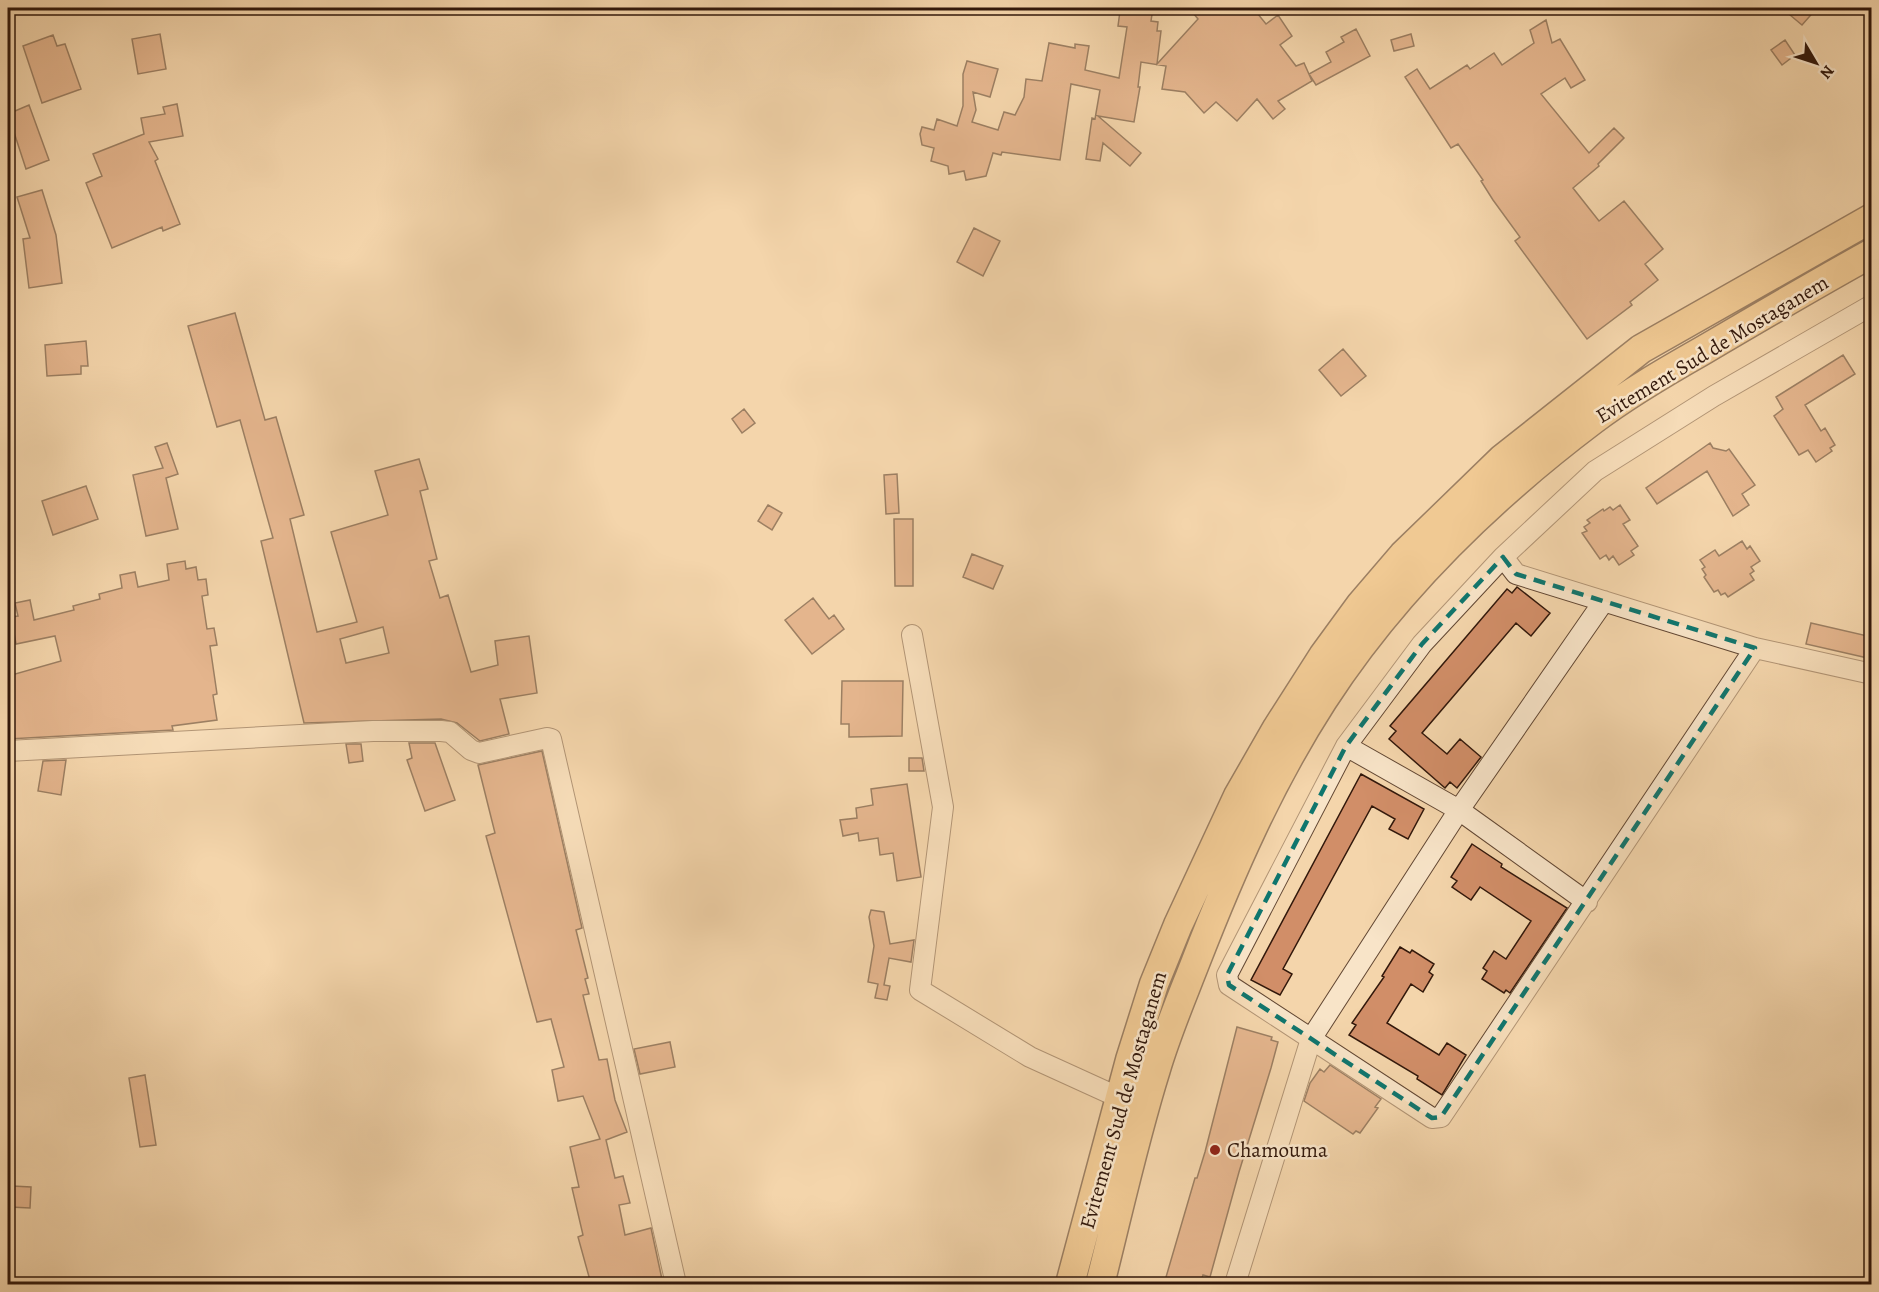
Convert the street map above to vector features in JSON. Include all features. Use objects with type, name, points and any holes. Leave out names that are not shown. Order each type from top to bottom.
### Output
[{"type":"highway","name":"Evitement Sud de Mostaganem","points":[[1070,1284],[1120,1098],[1154,984],[1238,796],[1323,656],[1368,596],[1403,555],[1502,459],[1641,349],[1872,218]]},
{"type":"highway","name":"Evitement Sud de Mostaganem","points":[[1100,1284],[1156,1069],[1209,927],[1246,839],[1286,760],[1324,697],[1416,581],[1529,471],[1595,418],[1665,372],[1871,253]]},
{"type":"street","points":[[1755,648],[1441,1117],[1432,1118],[1229,985],[1227,975],[1346,747],[1422,644],[1503,557],[1595,471],[1714,396],[1872,305]]},
{"type":"street","points":[[1503,557],[1516,574],[1755,648],[1872,674]]},
{"type":"street","points":[[1235,1284],[1311,1039],[1459,810],[1604,601]]},
{"type":"street","points":[[912,635],[943,807],[920,990],[1030,1057],[1120,1098]]},
{"type":"street","points":[[8,751],[361,732],[441,731],[450,732],[471,750],[479,753],[551,739],[676,1284]]},
{"type":"street","points":[[1346,747],[1459,810],[1587,902]]},
{"type":"highlighted area","points":[[1503,557],[1516,574],[1755,648],[1441,1117],[1432,1118],[1229,985],[1227,975],[1346,746],[1422,644]]},
{"type":"building","points":[[1130,8],[1153,8],[1151,21],[1158,22],[1157,31],[1161,31],[1157,64],[1198,19],[1189,8],[1253,8],[1266,24],[1278,15],[1292,36],[1280,45],[1296,66],[1304,63],[1312,81],[1278,101],[1285,109],[1273,119],[1257,99],[1237,121],[1216,102],[1204,113],[1185,92],[1162,89],[1166,66],[1141,62],[1138,87],[1140,87],[1134,122],[1098,116],[1141,153],[1130,166],[1103,143],[1100,161],[1086,159],[1092,118],[1095,119],[1100,90],[1071,84],[1060,160],[1002,152],[1001,155],[993,153],[986,176],[966,180],[964,171],[949,174],[948,166],[931,161],[934,148],[922,145],[920,134],[922,127],[934,130],[937,119],[957,126],[963,106],[963,74],[967,61],[998,69],[990,97],[973,92],[976,110],[972,122],[998,130],[1004,112],[1015,115],[1024,97],[1026,79],[1042,81],[1049,43],[1075,48],[1075,44],[1089,46],[1085,70],[1119,78],[1127,27],[1118,26],[1120,11],[1130,12]]},
{"type":"building","points":[[1796,8],[1817,8],[1802,25],[1790,15]]},
{"type":"building","points":[[1546,20],[1552,43],[1560,39],[1585,80],[1571,88],[1565,78],[1541,94],[1589,153],[1614,128],[1624,138],[1598,164],[1599,166],[1573,188],[1599,221],[1624,201],[1663,249],[1645,264],[1658,280],[1630,302],[1632,305],[1587,339],[1515,241],[1520,237],[1493,200],[1481,181],[1483,180],[1458,144],[1451,148],[1405,77],[1417,69],[1430,89],[1467,65],[1470,69],[1494,53],[1502,65],[1534,43],[1530,30]]},
{"type":"building","points":[[1356,29],[1370,56],[1316,85],[1309,74],[1331,62],[1326,52],[1344,42],[1341,37]]},
{"type":"building","points":[[160,34],[166,69],[138,74],[132,39]]},
{"type":"building","points":[[1411,34],[1414,46],[1394,51],[1391,40]]},
{"type":"building","points":[[53,35],[57,46],[65,44],[81,89],[42,103],[23,46]]},
{"type":"building","points":[[1785,40],[1795,55],[1782,65],[1771,50]]},
{"type":"building","points":[[177,104],[183,136],[149,142],[158,159],[155,161],[180,224],[163,231],[162,227],[112,248],[86,183],[102,176],[93,154],[144,134],[141,118],[165,114],[163,107]]},
{"type":"building","points":[[29,105],[49,160],[26,169],[8,114]]},
{"type":"building","points":[[42,190],[56,235],[62,283],[29,288],[23,239],[30,238],[17,197]]},
{"type":"building","points":[[974,228],[1000,241],[983,276],[957,262]]},
{"type":"building","points":[[235,313],[265,420],[276,417],[304,515],[290,519],[317,632],[357,622],[331,532],[388,515],[375,471],[419,459],[428,489],[420,491],[437,559],[429,561],[440,598],[448,595],[471,672],[498,665],[495,641],[529,636],[537,693],[500,699],[509,734],[480,741],[457,723],[441,719],[304,723],[261,541],[273,538],[240,420],[217,427],[188,326]],"holes":[[[383,627],[389,653],[346,663],[340,639]]]},
{"type":"building","points":[[86,341],[88,366],[81,366],[81,374],[47,376],[45,345]]},
{"type":"building","points":[[1343,349],[1366,376],[1341,396],[1319,370]]},
{"type":"building","points":[[1843,355],[1855,374],[1805,405],[1821,431],[1825,428],[1835,445],[1830,448],[1832,451],[1816,462],[1808,450],[1799,455],[1774,416],[1783,409],[1776,397]]},
{"type":"building","points":[[744,409],[755,423],[742,433],[732,419]]},
{"type":"building","points":[[167,443],[178,474],[166,478],[178,529],[146,536],[133,475],[163,468],[155,447]]},
{"type":"building","points":[[1710,443],[1713,448],[1726,451],[1729,449],[1755,485],[1742,494],[1749,505],[1733,516],[1707,471],[1657,504],[1646,488]]},
{"type":"building","points":[[897,474],[899,513],[886,514],[884,475]]},
{"type":"building","points":[[86,486],[98,519],[53,535],[42,501]]},
{"type":"building","points":[[768,505],[782,513],[772,530],[758,521]]},
{"type":"building","points":[[1620,505],[1630,520],[1623,524],[1638,546],[1631,551],[1634,555],[1619,565],[1613,556],[1609,560],[1606,555],[1600,559],[1582,533],[1587,531],[1584,527],[1590,523],[1587,520],[1603,509],[1604,511],[1610,507],[1613,510]]},
{"type":"building","points":[[894,519],[913,519],[913,586],[895,586]]},
{"type":"building","points":[[1742,541],[1747,549],[1750,546],[1760,561],[1751,567],[1754,571],[1750,574],[1754,580],[1728,597],[1725,593],[1721,595],[1718,590],[1714,592],[1704,577],[1706,575],[1702,569],[1705,567],[1700,560],[1715,550],[1719,556]]},
{"type":"building","points":[[972,554],[1003,566],[993,589],[963,577]]},
{"type":"building","points":[[185,561],[186,569],[196,567],[198,580],[206,579],[208,595],[202,596],[207,629],[214,628],[217,645],[210,646],[217,694],[213,695],[217,720],[172,726],[173,730],[8,739],[8,676],[61,661],[55,636],[16,644],[11,617],[18,616],[15,603],[30,600],[34,620],[74,610],[73,606],[100,599],[99,594],[122,588],[120,575],[135,572],[138,587],[169,580],[167,564]]},
{"type":"building","points":[[1517,587],[1550,613],[1531,636],[1516,623],[1422,733],[1447,754],[1460,739],[1481,757],[1457,788],[1450,782],[1445,788],[1389,739],[1396,731],[1390,726],[1507,589],[1512,593]]},
{"type":"building","points":[[813,598],[829,619],[834,615],[844,629],[812,654],[785,620]]},
{"type":"building","points":[[1811,623],[1872,637],[1872,659],[1806,644]]},
{"type":"building","points":[[842,681],[903,681],[902,736],[849,737],[849,724],[841,724]]},
{"type":"building","points":[[409,743],[435,743],[455,800],[425,811],[407,760],[412,758]]},
{"type":"building","points":[[346,744],[361,744],[363,761],[349,763]]},
{"type":"building","points":[[542,751],[582,928],[576,930],[588,978],[585,979],[589,994],[583,995],[599,1060],[607,1059],[615,1100],[627,1132],[606,1140],[615,1178],[623,1176],[630,1203],[619,1205],[625,1235],[651,1228],[663,1284],[591,1284],[578,1237],[583,1235],[572,1188],[579,1187],[570,1147],[600,1139],[583,1096],[558,1101],[552,1070],[564,1067],[551,1019],[537,1022],[486,836],[495,833],[478,765]]},
{"type":"building","points":[[909,758],[922,758],[924,771],[909,771]]},
{"type":"building","points":[[66,760],[61,795],[38,791],[43,761]]},
{"type":"building","points":[[1361,774],[1424,809],[1408,839],[1389,829],[1395,819],[1372,806],[1283,969],[1292,974],[1280,995],[1251,980]]},
{"type":"building","points":[[907,784],[921,877],[897,881],[893,853],[880,855],[878,838],[859,841],[858,833],[843,836],[840,820],[857,818],[856,808],[873,805],[871,789]]},
{"type":"building","points":[[1472,844],[1502,864],[1501,867],[1567,908],[1510,993],[1506,990],[1504,993],[1482,979],[1487,971],[1483,968],[1494,951],[1506,959],[1531,921],[1480,887],[1471,900],[1452,887],[1457,881],[1451,877]]},
{"type":"building","points":[[871,910],[884,912],[890,944],[914,940],[911,962],[889,958],[884,985],[890,986],[887,1000],[875,998],[878,984],[868,982],[874,946],[869,917]]},
{"type":"building","points":[[1400,947],[1410,953],[1412,950],[1434,964],[1429,972],[1433,975],[1423,992],[1411,984],[1387,1023],[1439,1055],[1447,1043],[1466,1055],[1442,1095],[1417,1079],[1418,1076],[1349,1035],[1356,1025],[1352,1023],[1384,977],[1382,976]]},
{"type":"building","points":[[1237,1027],[1272,1037],[1271,1040],[1278,1042],[1271,1068],[1210,1277],[1203,1275],[1200,1284],[1164,1284],[1195,1178],[1197,1178],[1205,1152]]},
{"type":"building","points":[[670,1042],[675,1067],[640,1074],[634,1049]]},
{"type":"building","points":[[1330,1065],[1381,1099],[1375,1107],[1378,1108],[1360,1133],[1356,1131],[1353,1134],[1304,1101],[1310,1083],[1320,1069],[1324,1072]]},
{"type":"building","points":[[145,1075],[156,1145],[140,1147],[129,1078]]},
{"type":"building","points":[[12,1186],[31,1187],[30,1208],[10,1207]]},
{"type":"place","name":"Chamouma","points":[[1215,1150]]}]
